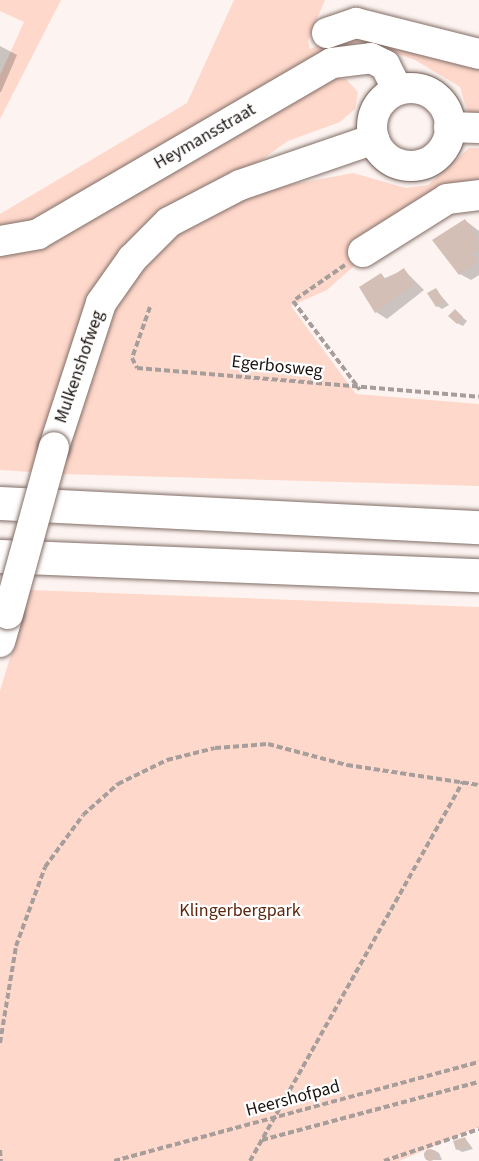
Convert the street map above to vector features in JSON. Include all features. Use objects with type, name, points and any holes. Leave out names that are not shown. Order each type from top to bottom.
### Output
[{"type":"highway","points":[[0,504],[479,527]]},
{"type":"highway","points":[[0,556],[479,575]]},
{"type":"street","points":[[327,33],[356,23],[479,54]]},
{"type":"street","name":"Heymansstraat","points":[[0,241],[38,234],[332,63],[371,58],[385,65],[398,90]]},
{"type":"street","points":[[398,90],[433,95],[464,128],[442,150],[411,166],[389,159],[374,139],[379,105],[398,90]]},
{"type":"street","name":"Mulkenshofweg","points":[[4,628],[54,447],[101,303],[132,259],[161,230],[240,184],[374,139]]},
{"type":"street","points":[[363,252],[447,199],[479,195]]},
{"type":"path","points":[[380,171],[408,180],[433,176],[456,155],[464,128]]},
{"type":"path","points":[[360,391],[293,301],[363,252]]},
{"type":"path","name":"Egerbosweg","points":[[150,307],[132,358],[137,368],[284,378],[360,391],[479,397]]},
{"type":"path","points":[[0,1043],[16,946],[45,867],[82,814],[118,784],[167,760],[215,748],[267,744],[347,765],[479,785]]},
{"type":"path","points":[[250,1161],[463,782]]},
{"type":"path","name":"Heershofpad","points":[[114,1161],[479,1062]]},
{"type":"path","points":[[262,1140],[479,1082]]},
{"type":"path","points":[[384,1161],[479,1129]]},
{"type":"path","points":[[0,1150],[1,1161]]},
{"type":"green space","points":[[0,0],[61,0],[0,119],[0,75],[24,22],[0,11]]},
{"type":"green space","points":[[234,0],[325,0],[308,41],[310,49],[354,30],[479,62],[479,114],[468,113],[460,87],[415,60],[362,42],[339,47],[53,217],[0,232],[0,214],[187,103]]},
{"type":"green space","points":[[329,77],[346,79],[358,92],[355,109],[340,122],[288,141],[250,168],[162,213],[31,472],[0,470],[0,252]]},
{"type":"green space","points":[[469,148],[479,148],[479,189],[364,257],[327,290],[291,306],[356,394],[479,404],[479,486],[61,474],[112,309],[141,266],[176,233],[256,191],[353,173],[406,188],[428,185]]},
{"type":"green space","name":"Klingerbergpark","points":[[30,590],[479,607],[479,1127],[399,1161],[0,1161],[0,691]]},
{"type":"building","points":[[465,219],[478,239],[479,249],[472,253],[478,262],[459,275],[432,240]]},
{"type":"building","points":[[404,268],[414,284],[375,313],[359,287],[381,273],[386,280]]},
{"type":"building","points":[[436,288],[445,302],[436,307],[427,293]]},
{"type":"building","points":[[455,309],[463,317],[457,324],[448,316]]},
{"type":"building","points":[[465,1137],[468,1146],[456,1150],[453,1141]]},
{"type":"building","points":[[432,1149],[436,1155],[432,1161],[428,1161],[424,1153]]}]
